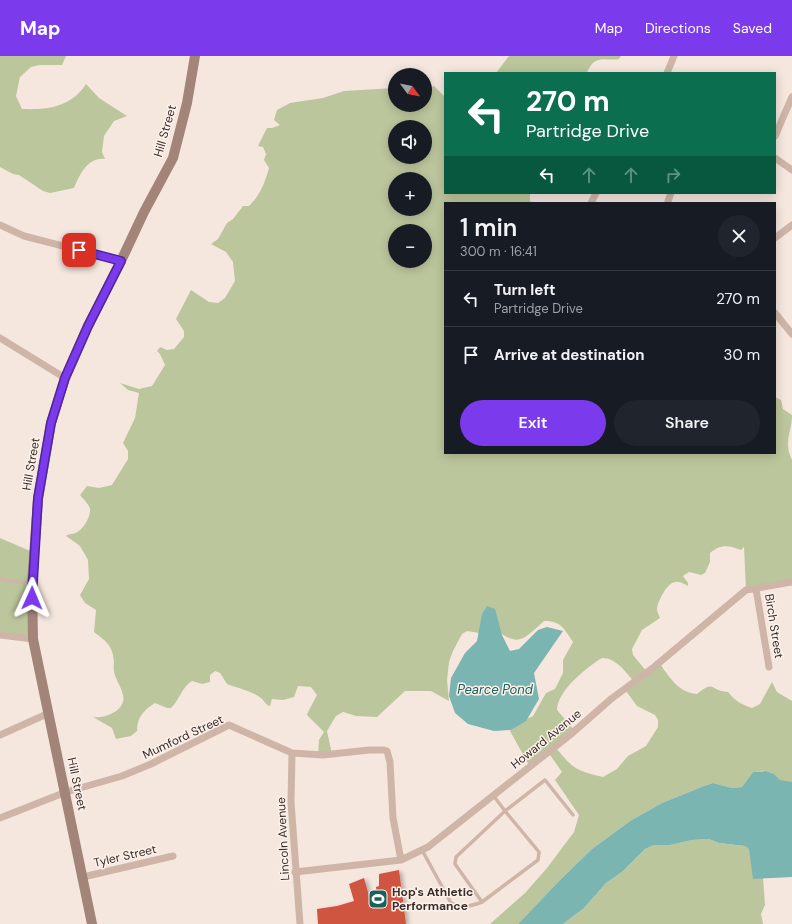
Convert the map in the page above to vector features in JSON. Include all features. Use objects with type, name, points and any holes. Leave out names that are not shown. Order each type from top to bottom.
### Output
[{"type":"street","name":"Hill Street","points":[[92,924],[66,792],[33,639],[32,584],[38,498],[51,423],[65,378],[88,326],[144,212],[173,158],[187,103],[195,56]]},
{"type":"street","points":[[667,72],[674,56]]},
{"type":"street","points":[[776,134],[792,97]]},
{"type":"street","points":[[776,159],[792,170]]},
{"type":"street","points":[[668,201],[671,194]]},
{"type":"street","points":[[0,225],[24,236],[121,261]]},
{"type":"street","points":[[776,237],[792,225]]},
{"type":"street","points":[[776,314],[792,334]]},
{"type":"street","points":[[0,338],[65,378]]},
{"type":"street","name":"Howard Avenue","points":[[295,872],[401,860],[428,847],[570,735],[611,699],[654,666],[746,590],[792,582]]},
{"type":"street","name":"Birch Street","points":[[756,589],[769,667]]},
{"type":"street","points":[[0,635],[33,639]]},
{"type":"street","points":[[0,734],[49,713]]},
{"type":"street","name":"Mumford Street","points":[[0,818],[66,792],[122,776],[151,764],[229,725],[292,753],[323,755],[369,750],[387,751],[390,762],[393,818],[401,860]]},
{"type":"street","name":"Lincoln Avenue","points":[[292,753],[291,802],[300,924]]},
{"type":"street","name":"Tyler Street","points":[[83,877],[173,856]]},
{"type":"lane","points":[[0,579],[32,584]]},
{"type":"lane","points":[[482,902],[455,864],[456,857],[505,811],[545,780],[573,815]]},
{"type":"lane","points":[[422,850],[451,903],[458,907],[473,906],[482,902],[538,860],[539,852],[493,795]]},
{"type":"green space","points":[[0,56],[66,56],[62,65],[40,65],[31,67],[20,77],[16,96],[22,109],[41,109],[58,106],[73,98],[86,84],[99,98],[127,116],[114,121],[104,136],[102,152],[105,159],[99,159],[89,164],[82,172],[74,188],[50,193],[43,191],[19,175],[13,174],[0,167]]},
{"type":"green space","points":[[509,56],[621,56],[619,59],[598,60],[592,64],[587,72],[497,72]]},
{"type":"green space","points":[[434,86],[444,96],[444,194],[530,194],[531,202],[444,202],[444,454],[776,454],[776,398],[781,400],[783,409],[792,415],[788,448],[792,460],[792,582],[746,590],[744,547],[741,550],[728,546],[718,548],[710,553],[710,562],[705,573],[701,575],[689,572],[683,576],[688,583],[688,586],[680,582],[675,582],[666,589],[661,597],[657,609],[660,618],[642,630],[632,649],[633,655],[647,672],[660,664],[675,684],[690,693],[697,694],[707,687],[712,687],[728,692],[738,702],[752,708],[760,704],[772,682],[777,692],[792,701],[792,789],[770,772],[761,771],[753,772],[742,787],[732,788],[713,783],[662,803],[630,821],[592,849],[518,924],[490,924],[525,893],[547,868],[574,832],[579,815],[555,780],[562,772],[550,755],[530,767],[510,731],[522,721],[533,716],[546,693],[555,689],[563,673],[563,660],[573,642],[565,630],[555,622],[544,621],[530,634],[519,639],[508,637],[492,627],[479,633],[467,631],[462,634],[449,662],[447,680],[449,701],[431,691],[405,691],[377,717],[356,716],[343,712],[336,716],[327,731],[332,754],[318,756],[319,740],[324,732],[307,715],[317,695],[311,687],[298,686],[294,697],[283,700],[272,699],[270,706],[253,693],[227,684],[220,673],[215,671],[210,675],[210,682],[202,684],[192,681],[183,690],[171,708],[155,703],[144,711],[138,722],[137,731],[131,736],[116,739],[112,728],[93,717],[103,717],[114,712],[122,705],[123,695],[115,674],[112,652],[108,644],[94,632],[96,610],[85,603],[80,595],[89,579],[88,560],[80,546],[66,536],[78,532],[88,519],[90,509],[80,495],[87,486],[99,488],[112,485],[128,459],[128,451],[123,443],[135,418],[139,393],[128,390],[120,383],[139,389],[152,386],[165,365],[157,351],[160,347],[167,350],[174,349],[184,337],[184,331],[176,319],[191,290],[209,302],[218,303],[225,298],[235,281],[233,262],[226,252],[211,244],[218,239],[227,223],[233,219],[243,206],[249,206],[253,202],[262,188],[269,168],[264,160],[266,154],[263,147],[258,146],[267,128],[280,125],[274,120],[277,110],[290,103],[323,98],[344,91],[388,88],[388,112],[432,112],[432,87]],"holes":[[[602,658],[612,660],[628,674],[634,682],[626,691],[637,706],[655,715],[658,720],[658,727],[646,746],[628,756],[617,769],[603,777],[581,771],[571,765],[556,748],[575,731],[557,710],[558,703],[562,695],[574,680]]]},
{"type":"green space","points":[[0,538],[35,553],[33,639],[0,635]]},
{"type":"green space","points":[[709,839],[719,843],[745,846],[752,850],[763,877],[765,905],[761,914],[763,924],[563,924],[584,908],[606,883],[622,872],[645,849],[654,845],[670,845],[692,840]]},
{"type":"water","name":"Pearce Pond","points":[[487,606],[495,609],[502,635],[510,651],[519,649],[538,630],[547,627],[563,631],[534,673],[539,699],[526,721],[511,730],[494,731],[468,724],[455,713],[449,696],[451,678],[465,653],[477,641],[482,614]]},
{"type":"water","points":[[766,771],[774,774],[780,780],[792,782],[792,877],[753,879],[749,849],[745,846],[719,843],[709,839],[692,840],[670,845],[654,845],[645,849],[622,872],[606,883],[584,908],[563,924],[518,924],[592,849],[630,821],[662,803],[704,786],[713,783],[732,788],[742,787],[753,772]]},
{"type":"building","name":"Hop's Athletic Performance","points":[[399,870],[406,924],[318,924],[317,909],[337,906],[354,901],[349,884],[364,878],[369,896],[377,894],[376,887],[379,886],[379,874]]},
{"type":"place","name":"Hop's Athletic Performance","points":[[378,899]]},
{"type":"route","points":[[32,598],[38,498],[51,423],[65,378],[88,326],[121,261],[79,250]]}]
